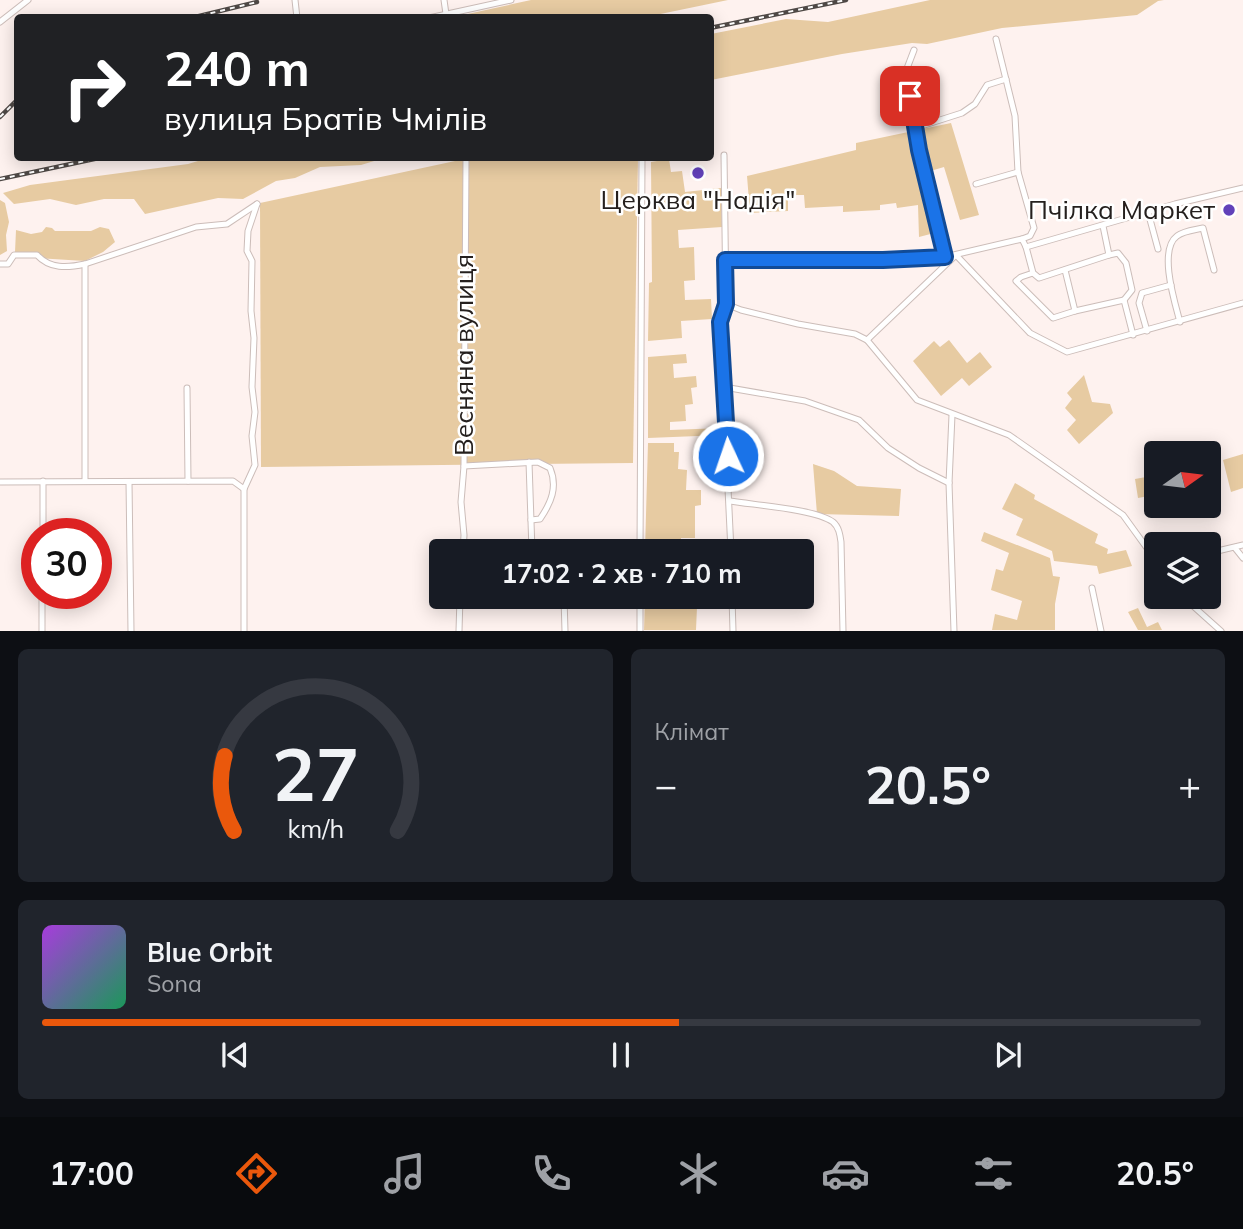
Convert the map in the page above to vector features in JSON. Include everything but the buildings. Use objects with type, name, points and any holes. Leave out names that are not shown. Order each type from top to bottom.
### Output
[{"type":"street","points":[[0,22],[28,0]]},
{"type":"street","points":[[444,0],[446,14],[511,0]]},
{"type":"street","points":[[725,260],[883,260],[945,257],[1030,236],[1034,228],[1018,172],[1015,116],[996,39]]},
{"type":"street","points":[[914,50],[906,71],[915,128],[945,257]]},
{"type":"street","points":[[915,128],[962,113],[975,104],[987,85],[1006,79]]},
{"type":"street","points":[[724,155],[726,304],[720,322],[731,539]]},
{"type":"street","name":"Весняна вулиця","points":[[464,539],[461,502],[464,466],[466,161]]},
{"type":"street","points":[[640,539],[642,161]]},
{"type":"street","points":[[976,184],[1018,172]]},
{"type":"street","points":[[1026,247],[1243,187]]},
{"type":"street","points":[[0,264],[8,264],[14,255],[37,255],[43,262],[53,266],[71,267],[85,264],[196,227],[227,224],[257,204],[248,231],[247,251],[252,261],[252,387],[255,412],[252,436],[255,465],[244,489],[244,631]]},
{"type":"street","points":[[1148,212],[1158,249]]},
{"type":"street","points":[[1102,226],[1108,255]]},
{"type":"street","points":[[1180,322],[1168,262],[1173,240],[1178,234],[1203,228],[1214,270]]},
{"type":"street","points":[[1022,239],[1033,273],[1039,278],[1118,253],[1126,263],[1132,290],[1124,300],[1053,318],[1016,281],[1021,276],[1033,273]]},
{"type":"street","points":[[956,255],[1030,333],[1067,352],[1243,303]]},
{"type":"street","points":[[867,340],[956,255]]},
{"type":"street","points":[[85,264],[85,481]]},
{"type":"street","points":[[1065,270],[1075,311]]},
{"type":"street","points":[[1147,331],[1139,303],[1142,293],[1171,285]]},
{"type":"street","points":[[1124,300],[1133,335]]},
{"type":"street","points":[[726,304],[798,324],[855,334],[867,340],[917,400],[1009,435],[1123,515],[1144,544]]},
{"type":"street","points":[[187,387],[188,481]]},
{"type":"street","points":[[724,387],[805,401],[859,420],[888,448],[949,483]]},
{"type":"street","points":[[953,415],[949,483],[954,631]]},
{"type":"street","points":[[529,462],[532,539]]},
{"type":"street","points":[[464,466],[538,462],[550,468],[555,479],[551,503],[540,519],[531,520]]},
{"type":"street","points":[[43,481],[43,518]]},
{"type":"street","points":[[0,482],[233,481],[244,489]]},
{"type":"street","points":[[129,482],[131,631]]},
{"type":"street","points":[[730,501],[812,514],[832,521],[838,528],[841,542],[844,631]]},
{"type":"street","points":[[1221,550],[1243,545]]},
{"type":"street","points":[[1235,548],[1243,558]]},
{"type":"street","points":[[1092,588],[1101,631]]},
{"type":"street","points":[[42,609],[42,631]]},
{"type":"street","points":[[459,631],[460,609]]},
{"type":"street","points":[[564,609],[565,631]]},
{"type":"street","points":[[640,609],[640,631]]},
{"type":"street","points":[[732,609],[733,631]]},
{"type":"street","points":[[1196,609],[1221,631]]},
{"type":"shaded area","points":[[531,0],[728,0],[660,14],[468,14]]},
{"type":"shaded area","points":[[930,0],[1164,0],[1137,15],[1002,28],[927,44],[912,43],[842,54],[714,79],[714,33],[786,19],[828,22]]},
{"type":"shaded area","points":[[951,123],[979,215],[960,220],[944,167],[927,172],[942,231],[919,237],[918,205],[897,208],[896,203],[880,205],[880,210],[843,212],[843,206],[805,208],[804,195],[788,195],[788,211],[750,213],[747,176],[856,150],[856,143]]},
{"type":"shaded area","points":[[198,161],[374,161],[361,165],[320,167],[295,178],[276,181],[243,199],[218,198],[145,214],[134,199],[104,199],[76,205],[50,199],[14,204],[3,193],[30,185]]},
{"type":"shaded area","points":[[455,161],[638,161],[633,463],[261,467],[260,203]]},
{"type":"shaded area","points":[[669,161],[671,172],[682,171],[685,192],[721,188],[722,227],[678,230],[679,248],[694,247],[695,280],[684,281],[685,300],[711,299],[712,319],[681,321],[682,338],[648,341],[649,283],[652,282],[651,162]]},
{"type":"shaded area","points":[[0,200],[5,203],[9,222],[7,251],[0,255]]},
{"type":"shaded area","points":[[46,227],[55,231],[91,231],[100,227],[109,229],[115,242],[85,261],[20,257],[15,252],[16,230],[31,234],[42,232]]},
{"type":"shaded area","points":[[949,340],[967,363],[980,352],[992,367],[969,386],[962,378],[941,396],[913,361],[934,341],[940,347]]},
{"type":"shaded area","points":[[686,354],[687,363],[673,364],[674,378],[696,376],[697,387],[691,388],[693,404],[685,405],[686,421],[670,422],[670,430],[723,428],[723,435],[648,438],[648,357]]},
{"type":"shaded area","points":[[1084,375],[1092,402],[1110,404],[1113,413],[1079,444],[1067,430],[1076,420],[1065,408],[1072,399],[1067,393]]},
{"type":"shaded area","points":[[648,443],[674,443],[674,452],[679,452],[678,469],[687,470],[686,490],[701,490],[701,505],[695,506],[695,538],[645,539]]},
{"type":"shaded area","points":[[1243,454],[1243,488],[1231,492],[1223,460]]},
{"type":"shaded area","points":[[813,464],[834,471],[857,486],[901,489],[899,516],[817,514]]},
{"type":"shaded area","points":[[1144,477],[1144,497],[1138,498],[1135,479]]},
{"type":"shaded area","points":[[1015,483],[1035,495],[1034,499],[1098,534],[1095,543],[1108,549],[1107,554],[1126,550],[1132,566],[1099,574],[1097,566],[1054,561],[1052,551],[1016,535],[1023,519],[1002,509]]},
{"type":"shaded area","points":[[984,532],[1050,558],[1053,576],[1060,577],[1055,604],[1055,630],[992,630],[995,614],[1017,620],[1022,601],[991,590],[996,569],[1003,571],[1009,553],[981,541]]},
{"type":"shaded area","points":[[1138,608],[1147,627],[1158,622],[1162,630],[1138,630],[1128,612]]},
{"type":"shaded area","points":[[645,609],[697,609],[696,630],[644,630]]},
{"type":"railway","points":[[714,27],[846,0]]},
{"type":"railway","points":[[208,14],[257,2]]},
{"type":"railway","points":[[0,117],[14,103]]},
{"type":"railway","points":[[0,179],[85,161]]},
{"type":"place","name":"Церква \"Надія\"","points":[[698,173]]},
{"type":"place","name":"Пчілка Маркет","points":[[1229,210]]},
{"type":"route","points":[[728,456],[720,322],[726,304],[725,260],[883,260],[945,257],[919,150],[910,96]]}]
